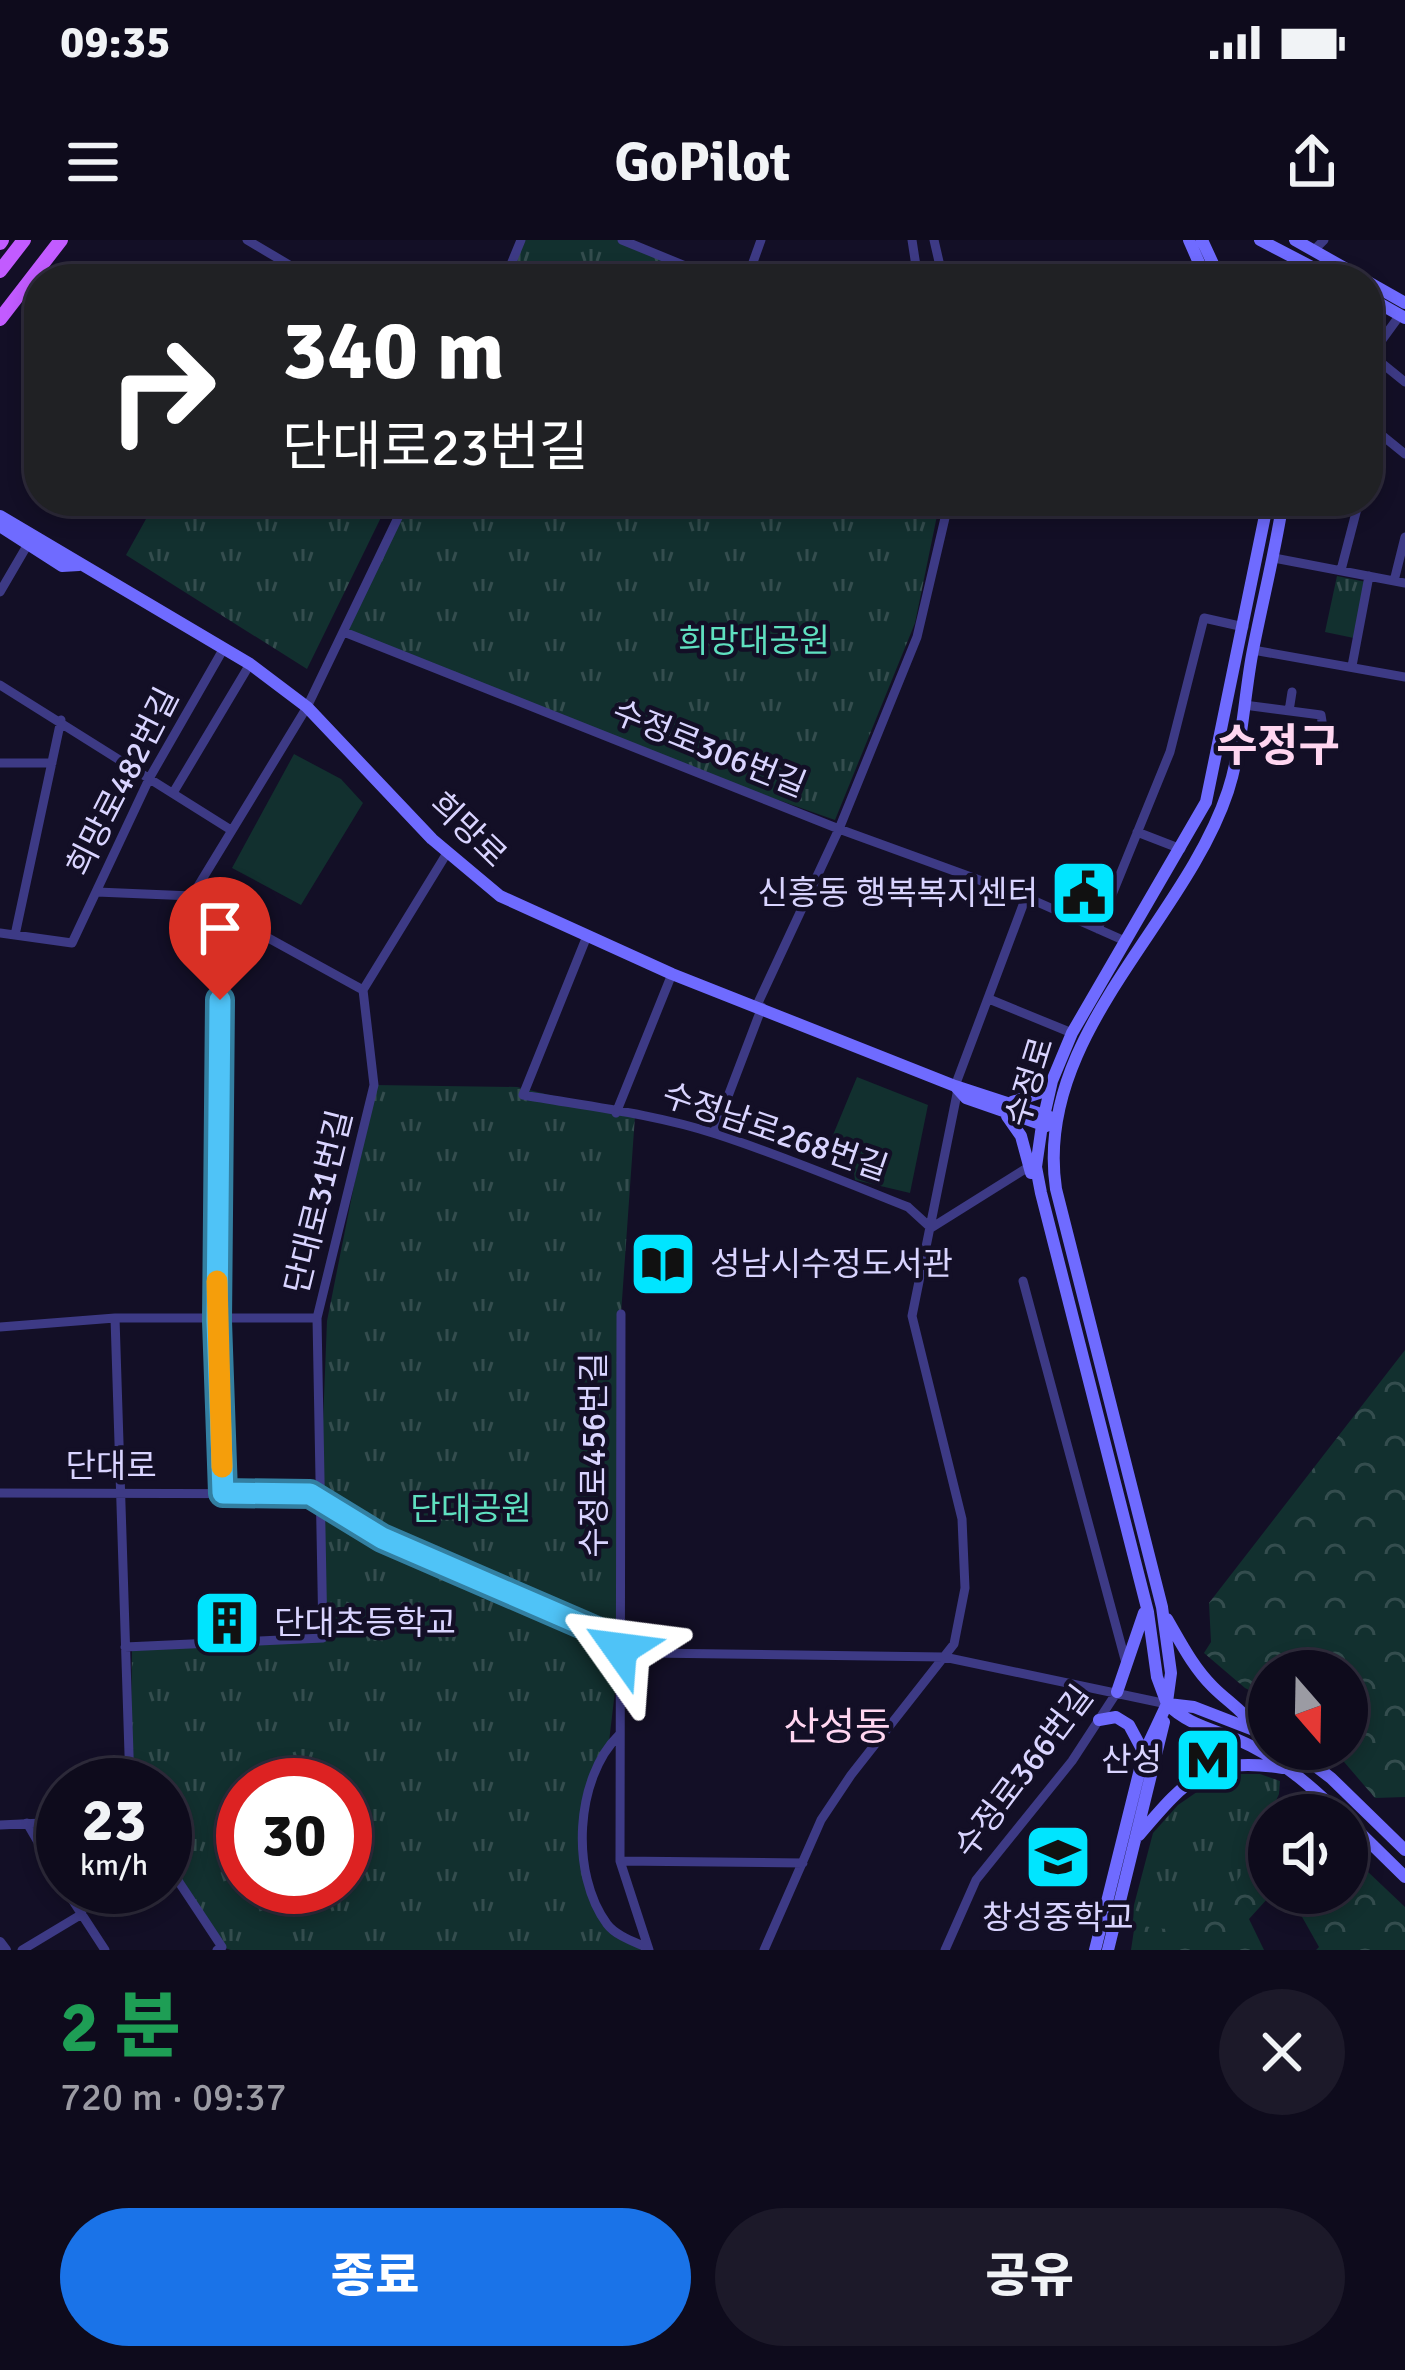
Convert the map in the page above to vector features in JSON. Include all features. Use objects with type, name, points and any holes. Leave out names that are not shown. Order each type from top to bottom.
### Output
[{"type":"main road","points":[[0,271],[24,240]]},
{"type":"main road","points":[[42,264],[61,240]]},
{"type":"main road","points":[[1260,240],[1306,264]]},
{"type":"main road","points":[[1295,240],[1319,245],[1345,264]]},
{"type":"main road","points":[[0,319],[24,288]]},
{"type":"main road","points":[[0,506],[68,550],[80,566]]},
{"type":"main road","name":"수정로","points":[[1108,1950],[1172,1673],[1163,1611],[1056,1189],[1049,1121],[1052,1081],[1072,1033],[1206,802],[1265,516]]},
{"type":"main road","name":"수정로","points":[[1096,1950],[1144,1753],[1167,1704],[1157,1677],[1147,1606],[1036,1167],[1075,1060],[1221,809],[1281,516]]},
{"type":"main road","points":[[3,521],[62,566],[80,566]]},
{"type":"main road","name":"희망로","points":[[3,521],[224,648],[307,707],[447,853],[500,896],[672,974],[1049,1121]]},
{"type":"main road","points":[[1043,1202],[1033,1184],[1021,1136],[1005,1107],[1042,1093],[1052,1081]]},
{"type":"main road","points":[[1118,1692],[1147,1606]]},
{"type":"main road","points":[[1163,1611],[1189,1659],[1248,1716]]},
{"type":"main road","points":[[1167,1704],[1194,1707],[1248,1727]]},
{"type":"main road","points":[[1167,1704],[1184,1722],[1247,1744],[1319,1794]]},
{"type":"main road","points":[[1099,1720],[1116,1717],[1129,1725],[1144,1753]]},
{"type":"main road","points":[[1134,1840],[1181,1785],[1222,1766],[1283,1768],[1305,1780]]},
{"type":"main road","points":[[1321,1770],[1405,1850]]},
{"type":"main road","points":[[1368,1841],[1405,1876]]},
{"type":"street","points":[[247,240],[288,264]]},
{"type":"street","points":[[622,240],[680,264]]},
{"type":"street","points":[[1383,337],[1403,312]]},
{"type":"street","points":[[192,896],[307,707],[399,516]]},
{"type":"street","points":[[714,1133],[760,1006],[917,637],[945,516]]},
{"type":"street","points":[[1341,570],[1355,516]]},
{"type":"street","points":[[1274,558],[1399,582],[1405,537]]},
{"type":"street","points":[[0,592],[28,544]]},
{"type":"street","points":[[1352,667],[1369,576]]},
{"type":"street","points":[[1098,929],[1170,752],[1204,618],[1244,627]]},
{"type":"street","name":"수정로306번길","points":[[344,632],[839,829],[1026,897],[1126,941]]},
{"type":"street","name":"희망로482번길","points":[[15,935],[72,943],[150,777],[224,648]]},
{"type":"street","points":[[1253,650],[1405,677]]},
{"type":"street","points":[[173,793],[250,664]]},
{"type":"street","points":[[0,685],[232,830]]},
{"type":"street","points":[[1288,711],[1292,692]]},
{"type":"street","points":[[1244,705],[1321,715],[1323,728]]},
{"type":"street","points":[[0,933],[15,935],[61,720]]},
{"type":"street","points":[[0,764],[52,763]]},
{"type":"street","points":[[1206,802],[1221,809]]},
{"type":"street","points":[[1137,832],[1181,849]]},
{"type":"street","points":[[97,892],[192,896],[362,990],[447,853]]},
{"type":"street","points":[[764,1950],[821,1820],[850,1775],[954,1644],[964,1588],[962,1519],[911,1316],[957,1088],[1026,897]]},
{"type":"street","points":[[220,909],[217,1321],[223,1493]]},
{"type":"street","name":"수정남로268번길","points":[[587,936],[523,1095],[640,1114],[714,1133],[908,1207],[931,1228]]},
{"type":"street","points":[[616,1113],[672,974]]},
{"type":"street","name":"단대로31번길","points":[[125,1647],[323,1638],[317,1318],[374,1085],[362,990]]},
{"type":"street","points":[[989,999],[1072,1033]]},
{"type":"street","points":[[931,1228],[1030,1166]]},
{"type":"street","points":[[1023,1281],[1128,1668]]},
{"type":"street","name":"수정로456번길","points":[[621,1314],[620,1862],[648,1949]]},
{"type":"street","points":[[115,1318],[129,1758]]},
{"type":"street","points":[[0,1328],[115,1318],[317,1318]]},
{"type":"street","name":"단대로","points":[[0,1493],[310,1494],[382,1538],[649,1654],[944,1657],[1167,1704]]},
{"type":"street","name":"수정로366번길","points":[[945,1950],[976,1880],[1072,1761],[1118,1692]]},
{"type":"street","points":[[619,1735],[590,1778],[581,1830],[590,1883],[606,1923],[648,1949]]},
{"type":"street","points":[[27,1823],[36,1840]]},
{"type":"street","points":[[0,1826],[36,1823]]},
{"type":"street","points":[[620,1862],[803,1863]]},
{"type":"street","points":[[192,1904],[220,1948]]},
{"type":"street","points":[[22,1950],[82,1914],[105,1950]]},
{"type":"street","points":[[0,1942],[5,1950]]},
{"type":"green space","points":[[523,240],[617,240],[676,264],[514,264]]},
{"type":"green space","points":[[148,516],[382,516],[307,669],[126,555]]},
{"type":"green space","name":"희망대공원","points":[[402,516],[937,516],[915,623],[835,820],[348,630]]},
{"type":"green space","points":[[1337,576],[1366,582],[1354,638],[1325,632]]},
{"type":"green space","points":[[294,754],[341,779],[363,803],[301,905],[232,868]]},
{"type":"green space","points":[[857,1077],[928,1105],[910,1193],[855,1180],[853,1165],[828,1147]]},
{"type":"green space","name":"단대공원","points":[[374,1085],[517,1087],[635,1116],[621,1314],[620,1649],[608,1750],[597,1757],[591,1776],[583,1840],[595,1903],[608,1925],[641,1950],[222,1947],[192,1902],[192,1758],[130,1758],[132,1650],[326,1640],[320,1499],[327,1321]]},
{"type":"green space","points":[[1405,1350],[1405,1797],[1375,1798],[1351,1770],[1368,1770],[1368,1650],[1248,1650],[1248,1690],[1204,1653],[1211,1642],[1209,1603]]},
{"type":"green space","points":[[1223,1774],[1260,1774],[1280,1781],[1279,1794],[1248,1794],[1248,1863],[1214,1909],[1197,1921],[1171,1929],[1129,1924],[1153,1833],[1178,1805]]},
{"type":"green space","points":[[1248,1823],[1248,1914],[1254,1914],[1249,1919],[1264,1950],[1131,1950],[1138,1903]]},
{"type":"green space","points":[[1368,1872],[1405,1907],[1405,1950],[1316,1950],[1319,1947],[1300,1914],[1368,1914]]},
{"type":"slow traffic","points":[[217,1281],[222,1467]]},
{"type":"place","name":"신흥동 행복복지센터","points":[[1084,893]]},
{"type":"place","name":"성남시수정도서관","points":[[663,1264]]},
{"type":"place","name":"단대초등학교","points":[[227,1623]]},
{"type":"place","name":"산성","points":[[1208,1760]]},
{"type":"place","name":"창성중학교","points":[[1058,1857]]},
{"type":"district","name":"수정구","points":[[1278,746]]},
{"type":"district","name":"산성동","points":[[837,1727]]},
{"type":"route","points":[[220,1000],[217,1321],[223,1493],[310,1494],[382,1538],[620,1641],[620,1649]]}]
